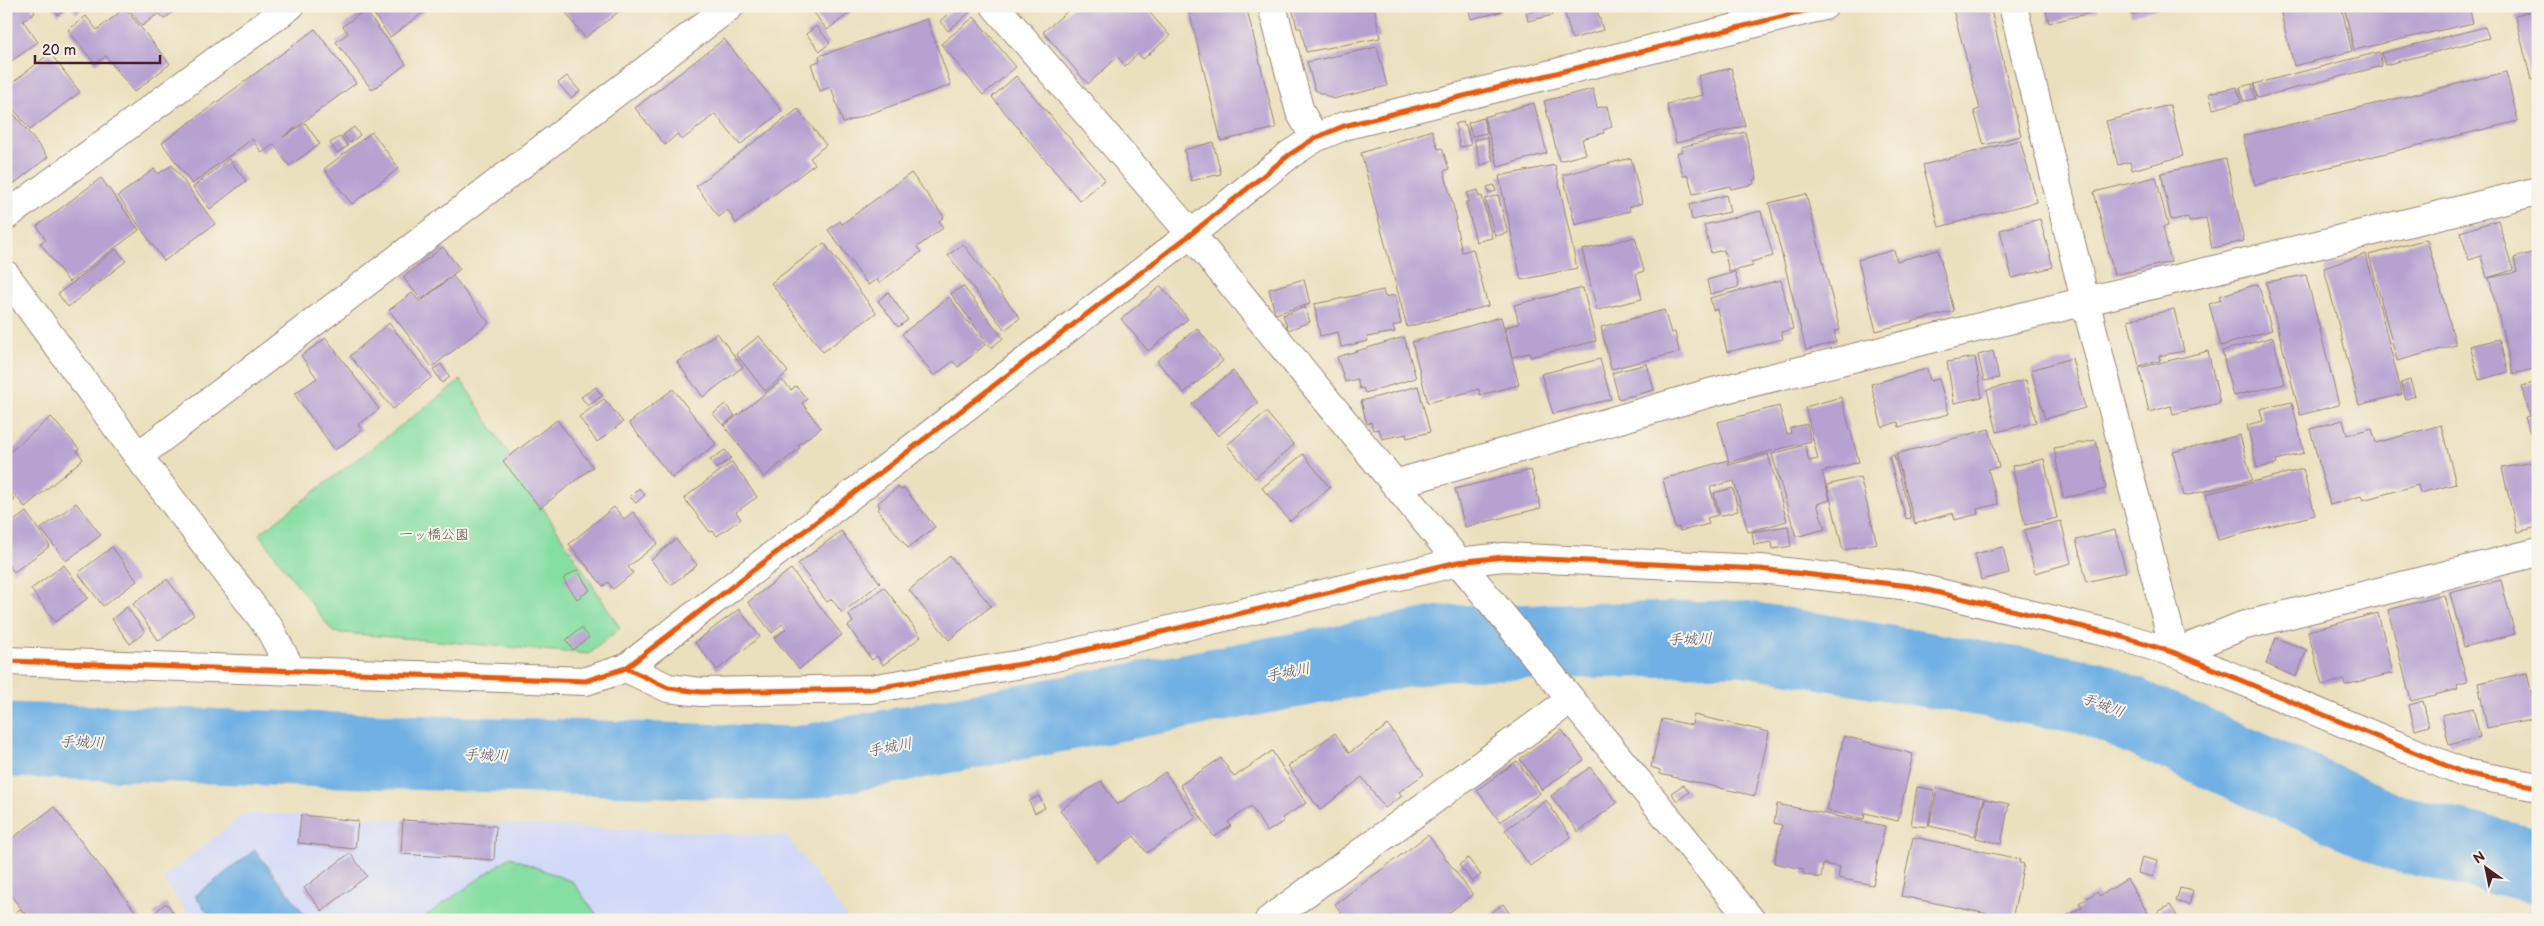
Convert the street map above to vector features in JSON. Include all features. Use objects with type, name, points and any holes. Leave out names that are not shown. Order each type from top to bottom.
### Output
[{"type":"street","points":[[6,216],[290,6]]},
{"type":"street","points":[[138,456],[730,6]]},
{"type":"street","points":[[995,6],[1191,234],[1751,920]]},
{"type":"street","points":[[1272,6],[1300,112],[1315,138]]},
{"type":"street","points":[[6,661],[586,681],[626,668],[1191,234],[1289,155],[1315,138],[1344,126],[1824,6]]},
{"type":"street","points":[[2013,6],[2085,300],[2175,653]]},
{"type":"street","points":[[1395,484],[1713,392],[2538,191]]},
{"type":"street","points":[[6,275],[138,456],[270,630],[291,670]]},
{"type":"street","points":[[2175,653],[2242,626],[2538,552]]},
{"type":"street","points":[[626,668],[668,688],[701,692],[870,689],[1034,662],[1458,562],[1504,557],[1760,569],[1910,586],[2113,634],[2175,653],[2464,773],[2538,787]]},
{"type":"street","points":[[1269,920],[1564,692]]},
{"type":"shaded area","points":[[247,813],[787,836],[849,920],[193,920],[162,878]]},
{"type":"green space","name":"一ッ橋公園","points":[[461,380],[620,628],[589,654],[333,632],[259,534]]},
{"type":"green space","points":[[510,857],[573,882],[600,920],[420,920]]},
{"type":"water","points":[[255,850],[309,920],[213,920],[195,896]]},
{"type":"building","points":[[6,6],[31,6],[35,13],[23,21],[38,42],[6,65]]},
{"type":"building","points":[[52,6],[69,6],[58,15]]},
{"type":"building","points":[[71,6],[87,6],[76,14]]},
{"type":"building","points":[[126,6],[181,6],[164,19],[159,13],[142,26]]},
{"type":"building","points":[[368,6],[432,6],[390,37]]},
{"type":"building","points":[[561,6],[626,6],[585,38]]},
{"type":"building","points":[[809,6],[859,6],[827,30]]},
{"type":"building","points":[[957,6],[965,6],[970,12],[948,31],[940,21]]},
{"type":"building","points":[[1074,6],[1144,6],[1170,36],[1143,59],[1138,54],[1125,66],[1118,57],[1088,84],[1043,32]]},
{"type":"building","points":[[1188,6],[1246,6],[1276,128],[1221,141]]},
{"type":"building","points":[[1292,6],[1374,6],[1380,38],[1306,52],[1301,28],[1297,28]]},
{"type":"building","points":[[1468,6],[1500,6],[1501,12],[1471,19]]},
{"type":"building","points":[[1563,6],[1596,6],[1603,30],[1572,39]]},
{"type":"building","points":[[1952,6],[1990,6],[2021,136],[1984,145],[1974,111],[1980,109]]},
{"type":"building","points":[[2045,6],[2097,6],[2098,11],[2049,23]]},
{"type":"building","points":[[2129,6],[2164,6],[2164,7],[2131,15]]},
{"type":"building","points":[[2279,6],[2341,6],[2352,51],[2294,66]]},
{"type":"building","points":[[2344,6],[2469,6],[2473,23],[2354,50]]},
{"type":"building","points":[[1551,7],[1553,15],[1528,21],[1526,13]]},
{"type":"building","points":[[125,8],[170,64],[134,92],[106,56],[95,64],[68,30],[86,16],[97,30]]},
{"type":"building","points":[[365,10],[406,64],[372,90],[336,42],[348,33],[343,26]]},
{"type":"building","points":[[2538,10],[2538,78],[2531,80],[2515,15]]},
{"type":"building","points":[[974,17],[1016,67],[983,95],[941,44]]},
{"type":"building","points":[[927,19],[951,85],[843,123],[831,87],[820,91],[811,64],[820,61],[819,56]]},
{"type":"building","points":[[816,26],[830,43],[820,51],[806,34]]},
{"type":"building","points":[[2485,27],[2489,38],[2385,65],[2381,53]]},
{"type":"building","points":[[315,29],[356,83],[283,137],[305,123],[320,144],[289,166],[274,144],[262,153],[252,139],[192,184],[162,143]]},
{"type":"building","points":[[724,39],[782,111],[740,145],[715,114],[682,140],[677,134],[665,145],[635,108]]},
{"type":"building","points":[[1377,47],[1387,86],[1333,99],[1315,90],[1307,62]]},
{"type":"building","points":[[2379,52],[2382,66],[2257,98],[2254,84]]},
{"type":"building","points":[[50,53],[80,92],[30,130],[6,99],[6,88]]},
{"type":"building","points":[[1731,68],[1745,126],[1676,143],[1667,104],[1703,95],[1698,76]]},
{"type":"building","points":[[2506,72],[2518,121],[2255,185],[2243,136]]},
{"type":"building","points":[[567,76],[580,91],[571,98],[558,83]]},
{"type":"building","points":[[1016,76],[1105,179],[1080,201],[992,97]]},
{"type":"building","points":[[2252,84],[2255,99],[2243,101],[2240,87]]},
{"type":"building","points":[[2237,87],[2241,102],[2213,109],[2209,93]]},
{"type":"building","points":[[1593,89],[1597,108],[1607,106],[1612,127],[1603,130],[1604,133],[1582,139],[1586,154],[1559,161],[1544,101]]},
{"type":"building","points":[[1534,103],[1547,153],[1498,167],[1484,117]]},
{"type":"building","points":[[6,104],[48,157],[12,185],[6,179]]},
{"type":"building","points":[[2170,105],[2183,156],[2132,170],[2130,162],[2118,165],[2106,121]]},
{"type":"building","points":[[798,109],[826,145],[810,158],[815,164],[736,223],[728,210],[719,217],[696,186]]},
{"type":"building","points":[[1483,118],[1487,133],[1472,136],[1468,123]]},
{"type":"building","points":[[1463,122],[1466,125],[1471,145],[1460,147],[1455,124]]},
{"type":"building","points":[[354,127],[360,135],[350,143],[343,135]]},
{"type":"building","points":[[1432,130],[1438,149],[1442,148],[1449,169],[1444,171],[1457,220],[1455,221],[1462,252],[1473,249],[1488,306],[1407,327],[1361,153]]},
{"type":"building","points":[[372,132],[399,168],[352,204],[324,169]]},
{"type":"building","points":[[1745,132],[1757,179],[1753,180],[1754,184],[1731,189],[1730,186],[1693,194],[1688,175],[1683,176],[1677,153],[1683,151],[1681,147]]},
{"type":"building","points":[[341,136],[348,146],[337,153],[330,143]]},
{"type":"building","points":[[1487,137],[1493,161],[1481,165],[1474,140]]},
{"type":"building","points":[[2020,140],[2037,202],[1939,227],[1923,165]]},
{"type":"building","points":[[1213,142],[1221,174],[1191,181],[1184,150]]},
{"type":"building","points":[[1631,158],[1642,203],[1629,207],[1630,211],[1575,225],[1563,175]]},
{"type":"building","points":[[229,159],[246,181],[210,209],[193,187]]},
{"type":"building","points":[[2226,159],[2244,241],[2212,248],[2206,218],[2189,222],[2188,217],[2171,220],[2161,173]]},
{"type":"building","points":[[172,165],[215,224],[164,261],[118,196],[154,169],[158,174]]},
{"type":"building","points":[[1555,165],[1577,268],[1521,280],[1499,176]]},
{"type":"building","points":[[911,173],[944,217],[939,221],[943,228],[917,247],[921,252],[879,283],[877,279],[868,285],[828,230],[840,221],[842,224]]},
{"type":"building","points":[[2156,177],[2168,226],[2163,227],[2171,262],[2114,275],[2094,192]]},
{"type":"building","points":[[101,178],[139,230],[69,282],[40,243],[46,240],[37,226]]},
{"type":"building","points":[[1494,185],[1496,191],[1489,193],[1487,187]]},
{"type":"building","points":[[1478,190],[1479,197],[1482,196],[1492,238],[1476,242],[1466,202],[1469,201],[1467,193]]},
{"type":"building","points":[[1806,194],[1840,330],[1834,331],[1836,342],[1806,350],[1769,203]]},
{"type":"building","points":[[1498,195],[1508,233],[1495,236],[1485,199]]},
{"type":"building","points":[[1726,195],[1730,212],[1692,220],[1689,205]]},
{"type":"building","points":[[1761,211],[1773,256],[1751,262],[1753,266],[1729,272],[1724,250],[1711,253],[1704,225]]},
{"type":"building","points":[[2040,219],[2053,267],[2012,278],[2000,230]]},
{"type":"building","points":[[2498,220],[2513,270],[2487,278],[2481,256],[2469,260],[2460,232]]},
{"type":"building","points":[[1635,237],[1644,271],[1636,274],[1642,299],[1597,310],[1582,250]]},
{"type":"building","points":[[2427,239],[2456,345],[2397,361],[2369,255]]},
{"type":"building","points":[[824,243],[876,313],[823,352],[771,283]]},
{"type":"building","points":[[963,244],[1020,318],[1005,330],[948,255]]},
{"type":"building","points":[[443,247],[460,269],[421,300],[403,277]]},
{"type":"building","points":[[116,249],[126,261],[68,307],[58,294]]},
{"type":"building","points":[[1894,250],[1897,261],[1938,250],[1954,311],[1876,331],[1858,260]]},
{"type":"building","points":[[2538,251],[2538,368],[2513,374],[2489,278],[2517,272],[2514,258]]},
{"type":"building","points":[[2366,254],[2402,394],[2359,405],[2324,268]]},
{"type":"building","points":[[1735,272],[1739,287],[1710,294],[1707,280]]},
{"type":"building","points":[[2306,275],[2339,405],[2300,415],[2266,282]]},
{"type":"building","points":[[453,276],[489,323],[432,367],[389,310],[412,293],[420,302]]},
{"type":"building","points":[[1304,279],[1310,304],[1275,314],[1269,289]]},
{"type":"building","points":[[1781,280],[1793,329],[1781,332],[1783,339],[1727,352],[1717,309],[1713,310],[1710,298]]},
{"type":"building","points":[[2258,284],[2272,330],[2221,346],[2209,304],[2221,300],[2219,296]]},
{"type":"building","points":[[963,286],[1003,338],[991,348],[951,294]]},
{"type":"building","points":[[1161,286],[1188,319],[1148,351],[1121,319]]},
{"type":"building","points":[[1583,288],[1596,341],[1530,357],[1529,353],[1512,357],[1505,327],[1519,324],[1514,305]]},
{"type":"building","points":[[1383,290],[1385,297],[1395,295],[1401,324],[1393,326],[1395,332],[1367,337],[1368,341],[1341,347],[1338,332],[1320,336],[1314,304]]},
{"type":"building","points":[[888,292],[908,320],[898,327],[878,301]]},
{"type":"building","points":[[949,297],[985,345],[958,367],[953,361],[934,376],[902,334]]},
{"type":"building","points":[[1305,307],[1310,322],[1288,330],[1283,315]]},
{"type":"building","points":[[2174,309],[2184,351],[2159,356],[2160,361],[2139,366],[2128,320]]},
{"type":"building","points":[[1664,310],[1671,333],[1675,332],[1679,352],[1611,369],[1601,327]]},
{"type":"building","points":[[1501,317],[1519,385],[1480,395],[1479,389],[1428,403],[1412,342]]},
{"type":"building","points":[[389,323],[432,377],[393,409],[350,356]]},
{"type":"building","points":[[1197,328],[1223,361],[1184,393],[1157,361]]},
{"type":"building","points":[[717,333],[743,367],[703,397],[677,362]]},
{"type":"building","points":[[759,336],[788,372],[765,391],[736,354]]},
{"type":"building","points":[[1404,337],[1416,378],[1365,393],[1363,388],[1360,389],[1357,379],[1345,382],[1337,357]]},
{"type":"building","points":[[2273,337],[2285,384],[2233,396],[2222,351]]},
{"type":"building","points":[[326,338],[379,409],[358,425],[362,430],[335,450],[294,394],[317,378],[301,356]]},
{"type":"building","points":[[2499,339],[2508,372],[2479,380],[2470,346]]},
{"type":"building","points":[[1993,351],[1999,378],[1984,381],[1978,355]]},
{"type":"building","points":[[2208,351],[2220,403],[2173,414],[2171,406],[2149,412],[2139,368]]},
{"type":"building","points":[[1975,357],[1982,397],[1954,403],[1947,362]]},
{"type":"building","points":[[2072,358],[2085,408],[2045,419],[2031,370]]},
{"type":"building","points":[[1600,359],[1611,399],[1553,414],[1541,374]]},
{"type":"building","points":[[441,364],[450,377],[442,383],[433,369]]},
{"type":"building","points":[[1647,364],[1654,390],[1619,399],[1612,373]]},
{"type":"building","points":[[1927,369],[1930,381],[1939,379],[1949,414],[1899,427],[1898,422],[1882,427],[1871,384]]},
{"type":"building","points":[[1233,371],[1258,403],[1218,436],[1192,404]]},
{"type":"building","points":[[782,380],[791,390],[796,386],[807,399],[802,403],[821,428],[798,445],[800,448],[764,477],[724,426]]},
{"type":"building","points":[[2026,380],[2036,422],[1997,432],[1987,390]]},
{"type":"building","points":[[2410,380],[2415,396],[2406,399],[2401,383]]},
{"type":"building","points":[[2538,382],[2538,431],[2530,433],[2525,417],[2530,416],[2522,386]]},
{"type":"building","points":[[1418,386],[1430,432],[1407,438],[1406,434],[1382,439],[1379,429],[1373,430],[1371,422],[1367,424],[1361,401]]},
{"type":"building","points":[[596,387],[602,396],[588,406],[581,397]]},
{"type":"building","points":[[673,389],[716,444],[672,478],[629,423]]},
{"type":"building","points":[[1841,397],[1859,462],[1822,472],[1830,500],[1817,504],[1825,529],[1796,537],[1772,454],[1805,445],[1809,461],[1818,459],[1805,407]]},
{"type":"building","points":[[604,399],[623,422],[597,442],[579,417]]},
{"type":"building","points":[[2292,402],[2304,453],[2276,460],[2277,464],[2257,468],[2247,425],[2263,421],[2260,409]]},
{"type":"building","points":[[725,404],[735,416],[723,425],[713,414]]},
{"type":"building","points":[[1779,406],[1787,434],[1791,433],[1790,428],[1807,424],[1811,441],[1729,462],[1718,422]]},
{"type":"building","points":[[1266,412],[1294,445],[1255,478],[1227,445]]},
{"type":"building","points":[[51,417],[79,449],[77,451],[83,459],[25,507],[6,485],[6,455]]},
{"type":"building","points":[[557,420],[593,467],[540,508],[503,461]]},
{"type":"building","points":[[2343,420],[2347,435],[2372,428],[2376,443],[2441,425],[2456,484],[2420,493],[2418,485],[2363,500],[2361,496],[2330,505],[2310,429]]},
{"type":"building","points":[[1989,429],[1999,467],[1988,469],[1998,504],[1977,509],[1978,514],[1955,520],[1953,513],[1915,524],[1896,454]]},
{"type":"building","points":[[2538,434],[2538,449],[2533,450],[2532,435]]},
{"type":"building","points":[[2240,435],[2252,480],[2184,496],[2173,452]]},
{"type":"building","points":[[2096,440],[2106,489],[2063,498],[2054,448]]},
{"type":"building","points":[[725,450],[731,458],[716,469],[710,460]]},
{"type":"building","points":[[1303,454],[1330,488],[1290,521],[1262,488]]},
{"type":"building","points":[[1768,454],[1787,521],[1748,532],[1734,481],[1710,487],[1718,515],[1707,518],[1709,524],[1680,531],[1679,527],[1675,528],[1663,479],[1728,460],[1729,465]]},
{"type":"building","points":[[1894,455],[1911,518],[1906,519],[1889,457]]},
{"type":"building","points":[[2044,459],[2057,518],[2025,525],[2012,466]]},
{"type":"building","points":[[732,462],[757,497],[736,512],[741,519],[717,536],[713,531],[710,532],[684,498]]},
{"type":"building","points":[[2533,462],[2538,483],[2538,527],[2517,532],[2502,468]]},
{"type":"building","points":[[2303,469],[2315,515],[2218,540],[2206,494]]},
{"type":"building","points":[[1531,470],[1541,508],[1465,527],[1455,489]]},
{"type":"building","points":[[1860,477],[1877,543],[1843,550],[1827,485]]},
{"type":"building","points":[[898,487],[901,490],[904,488],[935,527],[908,548],[877,509],[880,507],[878,503]]},
{"type":"building","points":[[6,488],[15,500],[6,506]]},
{"type":"building","points":[[639,488],[645,495],[636,503],[630,497]]},
{"type":"building","points":[[1733,488],[1738,511],[1720,516],[1714,493]]},
{"type":"building","points":[[76,503],[101,535],[66,561],[41,529]]},
{"type":"building","points":[[614,507],[624,519],[633,512],[658,543],[628,567],[633,573],[613,589],[608,582],[603,586],[569,544]]},
{"type":"building","points":[[26,512],[50,546],[14,572],[6,562],[6,527]]},
{"type":"building","points":[[2061,521],[2071,563],[2035,573],[2024,530]]},
{"type":"building","points":[[1788,526],[1791,546],[1773,549],[1772,542],[1754,545],[1752,532]]},
{"type":"building","points":[[2115,530],[2126,572],[2087,582],[2076,540]]},
{"type":"building","points":[[841,531],[880,583],[842,613],[832,599],[827,602],[798,564]]},
{"type":"building","points":[[676,539],[697,565],[671,585],[651,560]]},
{"type":"building","points":[[112,547],[137,581],[103,606],[78,573]]},
{"type":"building","points":[[2003,547],[2009,573],[1981,580],[1975,554]]},
{"type":"building","points":[[950,556],[991,606],[949,640],[909,590]]},
{"type":"building","points":[[64,565],[88,598],[55,622],[31,589]]},
{"type":"building","points":[[791,569],[842,635],[799,669],[774,638],[786,629],[782,624],[772,633],[748,602]]},
{"type":"building","points":[[577,570],[590,590],[577,599],[563,579]]},
{"type":"building","points":[[167,579],[194,615],[159,641],[133,604]]},
{"type":"building","points":[[2501,580],[2515,634],[2464,647],[2450,593]]},
{"type":"building","points":[[884,587],[921,637],[883,665],[877,656],[872,660],[848,626],[853,622],[848,614]]},
{"type":"building","points":[[2444,595],[2467,682],[2457,685],[2458,689],[2411,701],[2388,610]]},
{"type":"building","points":[[127,607],[145,632],[130,644],[112,619]]},
{"type":"building","points":[[739,609],[760,637],[717,670],[695,642]]},
{"type":"building","points":[[2378,613],[2393,673],[2345,685],[2344,680],[2322,685],[2308,631]]},
{"type":"building","points":[[581,628],[589,637],[573,650],[566,640]]},
{"type":"building","points":[[2276,638],[2307,650],[2296,677],[2266,664]]},
{"type":"building","points":[[2527,673],[2537,718],[2487,728],[2478,683]]},
{"type":"building","points":[[2423,701],[2429,726],[2415,730],[2409,705]]},
{"type":"building","points":[[2473,708],[2480,737],[2449,745],[2442,715]]},
{"type":"building","points":[[1694,715],[1769,732],[1755,796],[1660,774],[1660,770],[1651,767],[1662,719],[1692,725]]},
{"type":"building","points":[[1388,725],[1424,774],[1399,792],[1402,796],[1385,808],[1362,777],[1320,810],[1288,766],[1335,733],[1349,753]]},
{"type":"building","points":[[1562,730],[1584,760],[1542,790],[1520,759]]},
{"type":"building","points":[[1844,736],[1913,754],[1898,821],[1865,813],[1864,819],[1827,811]]},
{"type":"building","points":[[1272,751],[1306,803],[1282,818],[1284,821],[1267,832],[1251,806],[1228,822],[1231,826],[1214,837],[1180,785],[1221,758],[1234,777]]},
{"type":"building","points":[[1517,761],[1540,793],[1500,822],[1477,790]]},
{"type":"building","points":[[1590,767],[1617,803],[1578,832],[1551,796]]},
{"type":"building","points":[[1165,772],[1196,818],[1147,853],[1134,836],[1097,862],[1060,810],[1101,781],[1117,805]]},
{"type":"building","points":[[1683,785],[1689,792],[1677,801],[1671,793]]},
{"type":"building","points":[[1917,787],[1934,790],[1928,827],[1911,825]]},
{"type":"building","points":[[1937,788],[1984,798],[1975,836],[1929,826]]},
{"type":"building","points":[[1039,796],[1045,808],[1035,813],[1029,801]]},
{"type":"building","points":[[1985,799],[2009,804],[2001,844],[1976,838]]},
{"type":"building","points":[[1546,800],[1571,837],[1530,866],[1505,830]]},
{"type":"building","points":[[1777,804],[1885,826],[1873,885],[1838,878],[1840,867],[1823,864],[1821,878],[1803,874],[1803,869],[1774,863],[1782,825],[1774,823]]},
{"type":"building","points":[[54,807],[142,920],[30,920],[6,889],[6,843]]},
{"type":"building","points":[[301,815],[358,821],[355,849],[298,843]]},
{"type":"building","points":[[403,820],[496,826],[494,860],[401,854]]},
{"type":"building","points":[[1428,835],[1473,895],[1439,920],[1346,920],[1335,904]]},
{"type":"building","points":[[1913,837],[2020,859],[2019,863],[2024,864],[2012,919],[1901,896]]},
{"type":"building","points":[[350,853],[367,876],[322,911],[304,888]]},
{"type":"building","points":[[2142,857],[2157,861],[2153,877],[2138,873]]},
{"type":"building","points":[[1468,858],[1481,875],[1472,882],[1459,865]]},
{"type":"building","points":[[2127,879],[2152,920],[2059,920],[2082,907],[2079,903],[2097,892],[2100,896]]},
{"type":"building","points":[[2180,888],[2193,891],[2189,905],[2176,901]]},
{"type":"building","points":[[166,903],[179,920],[158,920],[153,914]]},
{"type":"building","points":[[1503,904],[1514,920],[1497,920],[1492,912]]},
{"type":"building","points":[[2170,905],[2177,916],[2171,920],[2161,920],[2156,913]]},
{"type":"building","points":[[20,909],[29,920],[15,920],[18,918],[15,913]]},
{"type":"waterway","name":"手城川","points":[[6,740],[796,764],[1442,643],[1743,638],[2093,698],[2397,833],[2538,866]]},
{"type":"cycle path","points":[[6,661],[586,681],[626,668],[1191,234],[1289,155],[1315,138],[1344,126],[1824,6]]},
{"type":"cycle path","points":[[626,668],[668,688],[701,692],[870,689],[1034,662],[1458,562],[1504,557],[1760,569],[1910,586],[2113,634],[2175,653],[2464,773],[2538,787]]}]
